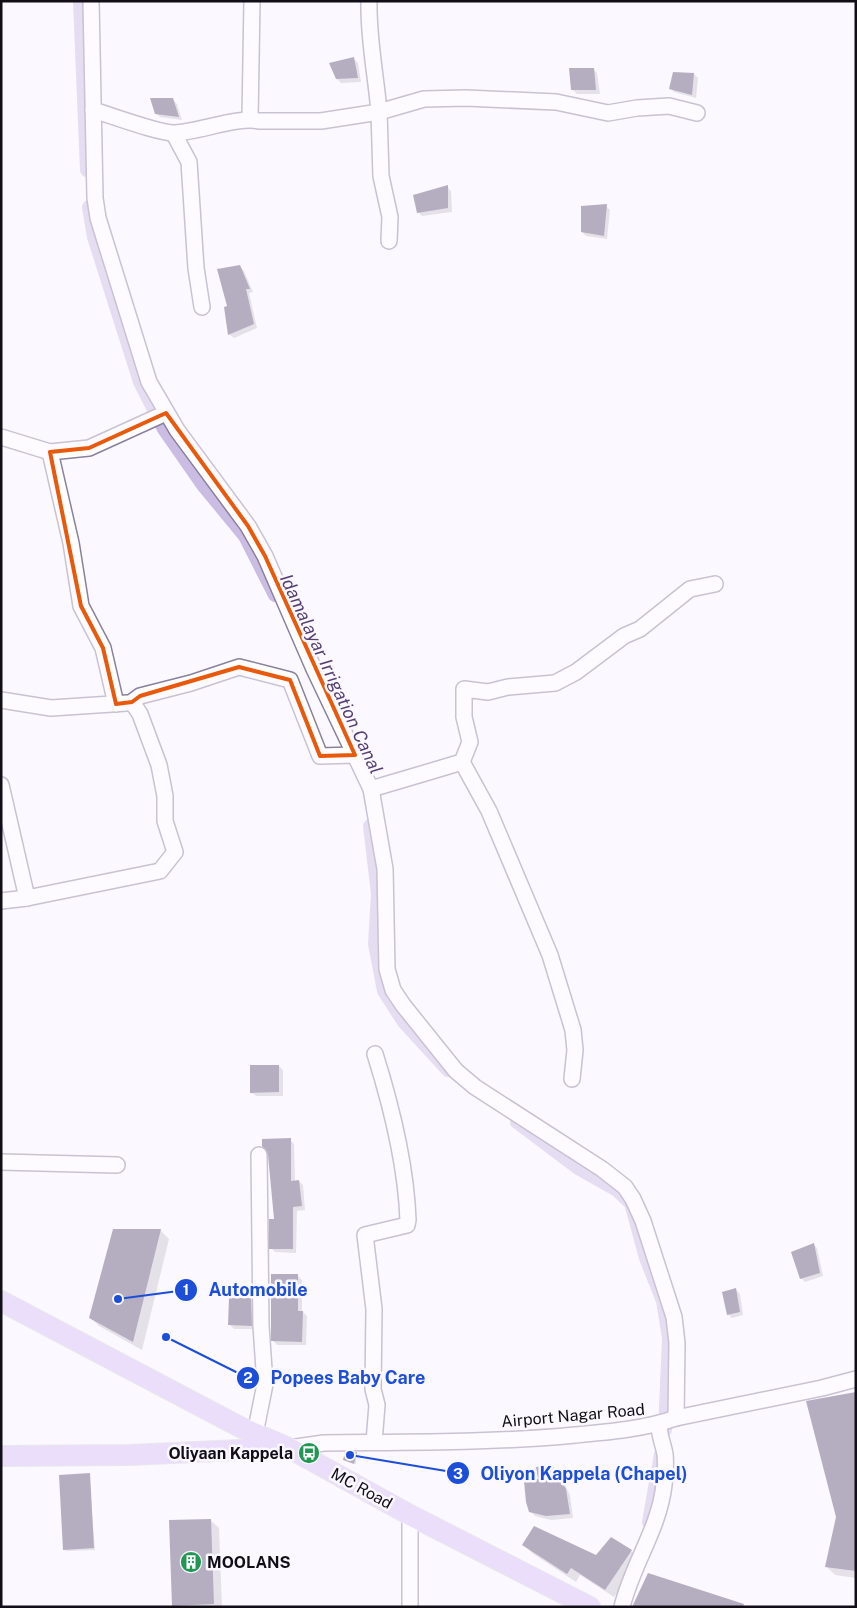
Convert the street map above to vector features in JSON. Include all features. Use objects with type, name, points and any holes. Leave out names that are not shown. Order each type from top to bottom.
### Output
[{"type":"main road","name":"MC Road","points":[[1,1301],[255,1434],[289,1448],[410,1514],[590,1607]]},
{"type":"main road","points":[[1,1456],[129,1454],[289,1448]]},
{"type":"street","points":[[91,1],[93,110],[98,218],[149,382],[166,413],[248,526],[265,556],[314,669],[372,789],[385,869],[387,969],[393,990],[456,1071],[475,1087],[602,1169],[625,1187],[633,1199],[643,1221],[674,1317],[677,1343],[676,1418]]},
{"type":"street","points":[[250,118],[252,1]]},
{"type":"street","points":[[369,1],[368,28],[375,63],[381,176],[390,217],[389,241]]},
{"type":"street","points":[[93,110],[174,134],[235,123],[250,118],[259,121],[321,121],[379,112],[424,99],[466,98],[556,102],[608,113],[669,106],[697,113]]},
{"type":"street","points":[[174,134],[189,162],[196,268],[202,307]]},
{"type":"street","points":[[1,437],[50,452],[89,448],[166,413]]},
{"type":"street","points":[[50,452],[71,543],[81,606],[103,648],[116,704]]},
{"type":"street","points":[[462,762],[470,742],[464,716],[464,689],[488,692],[508,687],[555,684],[576,672],[624,636],[640,629],[690,589],[715,584]]},
{"type":"street","points":[[1,700],[51,708],[132,702],[140,696],[191,683],[240,667],[290,680],[320,756],[355,755]]},
{"type":"street","points":[[1,901],[27,898],[160,871],[175,852],[165,821],[165,796],[159,765],[140,714],[132,702]]},
{"type":"street","points":[[372,789],[462,762]]},
{"type":"street","points":[[462,762],[489,811],[550,955],[573,1030],[575,1050],[572,1079]]},
{"type":"street","points":[[1,785],[27,898]]},
{"type":"street","points":[[374,1442],[377,1405],[373,1390],[374,1309],[365,1235],[407,1225],[408,1220],[403,1167],[393,1116],[375,1054]]},
{"type":"street","points":[[255,1434],[265,1384],[261,1326],[259,1154]]},
{"type":"street","points":[[1,1162],[117,1165]]},
{"type":"street","name":"Airport Nagar Road","points":[[289,1448],[324,1443],[539,1438],[620,1430],[658,1430],[676,1418],[822,1388],[856,1379]]},
{"type":"street","points":[[622,1607],[627,1588],[656,1522],[664,1486],[665,1455],[658,1430]]},
{"type":"street","points":[[410,1514],[410,1607]]},
{"type":"highlighted area","points":[[166,413],[248,526],[265,556],[355,755],[320,756],[290,680],[239,667],[140,696],[132,702],[116,704],[103,648],[81,606],[50,452],[89,448]]},
{"type":"building","points":[[354,57],[358,78],[336,79],[329,63]]},
{"type":"building","points":[[569,68],[594,68],[596,90],[571,90]]},
{"type":"building","points":[[673,72],[694,73],[692,95],[669,89]]},
{"type":"building","points":[[150,98],[173,98],[179,117],[155,114]]},
{"type":"building","points":[[448,185],[448,208],[417,213],[413,195]]},
{"type":"building","points":[[607,204],[604,236],[581,232],[581,206]]},
{"type":"building","points":[[240,265],[250,289],[246,289],[254,324],[228,335],[224,307],[227,306],[217,269]]},
{"type":"building","points":[[250,1065],[279,1065],[279,1092],[250,1093]]},
{"type":"building","points":[[291,1138],[291,1181],[299,1180],[302,1206],[293,1207],[293,1249],[269,1249],[269,1219],[274,1219],[268,1155],[262,1146],[262,1139]]},
{"type":"building","points":[[113,1229],[161,1229],[133,1342],[89,1318]]},
{"type":"building","points":[[814,1243],[820,1273],[800,1279],[791,1252]]},
{"type":"building","points":[[271,1274],[298,1274],[298,1311],[303,1311],[302,1342],[271,1341]]},
{"type":"building","points":[[736,1288],[740,1312],[727,1315],[722,1292]]},
{"type":"building","points":[[229,1298],[251,1298],[252,1326],[228,1325]]},
{"type":"building","points":[[856,1392],[856,1571],[825,1567],[836,1517],[806,1401]]},
{"type":"building","points":[[345,1452],[357,1452],[354,1464],[343,1460]]},
{"type":"building","points":[[553,1465],[554,1477],[560,1478],[566,1489],[570,1514],[546,1516],[529,1512],[524,1481],[538,1479],[536,1467]]},
{"type":"building","points":[[90,1473],[94,1548],[63,1550],[59,1475]]},
{"type":"building","name":"MOOLANS","points":[[211,1519],[214,1604],[172,1606],[169,1520]]},
{"type":"building","points":[[534,1526],[596,1555],[611,1537],[632,1550],[605,1590],[571,1568],[567,1574],[522,1545]]},
{"type":"building","points":[[648,1573],[744,1604],[743,1607],[632,1607]]},
{"type":"waterway","name":"Idamalayar Irrigation Canal","points":[[80,1],[87,170]]},
{"type":"waterway","name":"Idamalayar Irrigation Canal","points":[[89,207],[94,237],[140,382],[164,429],[203,485],[245,536],[275,595]]},
{"type":"waterway","name":"Idamalayar Irrigation Canal","points":[[370,826],[378,894],[375,944],[384,991],[404,1022],[448,1070]]},
{"type":"waterway","name":"Idamalayar Irrigation Canal","points":[[517,1122],[578,1168],[617,1190],[631,1203],[646,1258],[663,1301],[669,1338],[665,1430]]},
{"type":"waterway","name":"Idamalayar Irrigation Canal","points":[[649,1522],[661,1454]]},
{"type":"place","name":"Automobile","points":[[118,1299]]},
{"type":"place","name":"Popees Baby Care","points":[[166,1337]]},
{"type":"place","name":"Oliyaan Kappela","points":[[309,1453]]},
{"type":"place","name":"Oliyon Kappela (Chapel)","points":[[350,1455]]},
{"type":"place","name":"MOOLANS","points":[[191,1562]]}]
